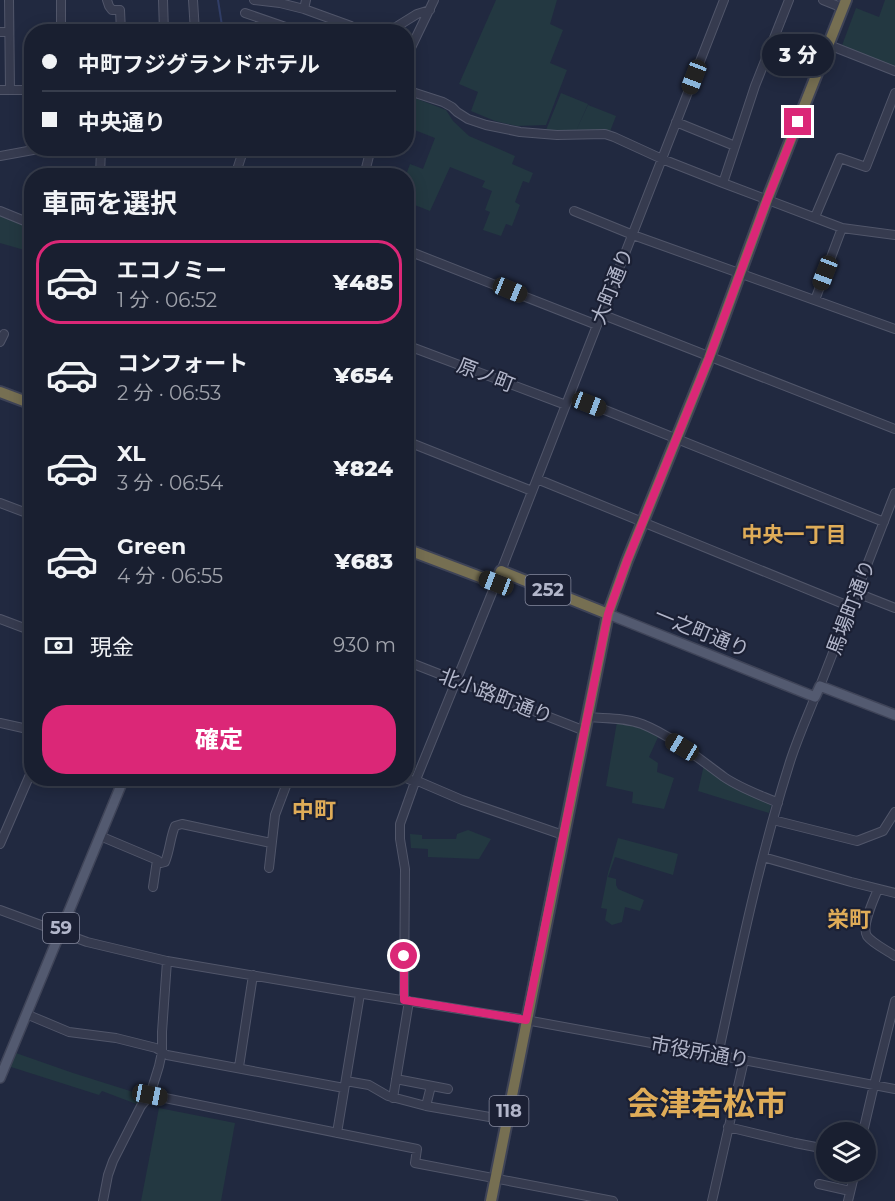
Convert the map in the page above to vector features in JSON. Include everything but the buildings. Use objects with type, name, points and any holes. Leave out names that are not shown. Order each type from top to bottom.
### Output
[{"type":"highway","name":"118","points":[[491,1201],[608,614],[845,4]]},
{"type":"highway","points":[[0,392],[24,401]]},
{"type":"highway","points":[[414,552],[496,583]]},
{"type":"highway","name":"252","points":[[496,583],[501,571]]},
{"type":"highway","name":"一之町通り","points":[[501,571],[608,614]]},
{"type":"main road","name":"一之町通り","points":[[608,614],[815,697]]},
{"type":"main road","points":[[815,697],[820,686],[895,715]]},
{"type":"main road","name":"59","points":[[0,1078],[121,786]]},
{"type":"street","points":[[9,0],[10,90]]},
{"type":"street","points":[[61,0],[61,24]]},
{"type":"street","points":[[107,0],[112,10],[120,10],[121,24]]},
{"type":"street","points":[[163,0],[164,24]]},
{"type":"street","points":[[193,0],[194,24]]},
{"type":"street","points":[[254,0],[304,9],[345,24]]},
{"type":"street","points":[[304,9],[306,0]]},
{"type":"street","points":[[414,42],[434,0]]},
{"type":"street","name":"大町通り","points":[[501,571],[724,0]]},
{"type":"street","points":[[723,183],[755,86],[789,0]]},
{"type":"street","points":[[823,0],[845,4]]},
{"type":"street","points":[[401,24],[417,14],[430,10]]},
{"type":"street","points":[[245,13],[271,24]]},
{"type":"street","points":[[0,32],[9,32]]},
{"type":"street","points":[[829,45],[895,71]]},
{"type":"street","points":[[0,90],[24,90]]},
{"type":"street","points":[[414,93],[443,102],[468,118],[486,125],[520,132],[557,135],[605,134],[662,159],[842,228],[895,234]]},
{"type":"street","points":[[816,217],[840,158],[866,167],[895,93]]},
{"type":"street","points":[[676,122],[735,146]]},
{"type":"street","points":[[0,156],[24,152]]},
{"type":"street","points":[[0,211],[24,221]]},
{"type":"street","points":[[574,212],[895,329]]},
{"type":"street","points":[[815,300],[842,228]]},
{"type":"street","points":[[414,252],[597,325]]},
{"type":"street","points":[[601,314],[895,429]]},
{"type":"street","points":[[0,342],[4,334]]},
{"type":"street","name":"原ノ町","points":[[414,348],[566,405]]},
{"type":"street","points":[[570,396],[884,522]]},
{"type":"street","points":[[414,444],[532,491]]},
{"type":"street","points":[[537,479],[851,607]]},
{"type":"street","name":"馬場町通り","points":[[820,686],[884,522],[891,513],[895,493]]},
{"type":"street","points":[[0,503],[24,512]]},
{"type":"street","points":[[496,583],[415,782],[563,835]]},
{"type":"street","points":[[857,593],[895,608]]},
{"type":"street","points":[[0,619],[24,628]]},
{"type":"street","name":"北小路町通り","points":[[414,664],[585,731]]},
{"type":"street","points":[[718,1055],[773,820],[789,763],[815,697]]},
{"type":"street","points":[[587,717],[629,720],[653,729],[697,756],[726,778],[778,803]]},
{"type":"street","points":[[0,723],[24,728]]},
{"type":"street","points":[[0,844],[25,786]]},
{"type":"street","points":[[268,868],[275,815],[286,786]]},
{"type":"street","points":[[393,1098],[407,1000],[405,869],[400,829],[414,786]]},
{"type":"street","points":[[773,820],[857,842],[883,831],[895,812]]},
{"type":"street","points":[[100,836],[161,863],[165,862],[169,854],[175,826],[182,824],[271,843]]},
{"type":"street","points":[[763,857],[895,893]]},
{"type":"street","points":[[153,887],[156,860]]},
{"type":"street","points":[[878,889],[869,911],[865,930],[868,937],[895,956]]},
{"type":"street","name":"市役所通り","points":[[0,910],[87,942],[166,961],[526,1020],[895,1089]]},
{"type":"street","points":[[103,1201],[113,1161],[141,1106],[150,1095],[162,1052],[166,961]]},
{"type":"street","points":[[239,1067],[253,975]]},
{"type":"street","points":[[337,1133],[360,993]]},
{"type":"street","points":[[865,1122],[895,1001]]},
{"type":"street","points":[[26,1014],[69,1032],[116,1038],[156,1048],[167,1055],[345,1084],[369,1085],[393,1098],[507,1120]]},
{"type":"street","points":[[712,1201],[744,1060]]},
{"type":"street","points":[[396,1079],[448,1089]]},
{"type":"street","points":[[426,1106],[431,1086]]},
{"type":"street","points":[[150,1095],[417,1149],[415,1163],[613,1201]]},
{"type":"street","points":[[728,1127],[816,1147]]},
{"type":"street","points":[[848,1201],[852,1182]]},
{"type":"street","points":[[819,1184],[850,1191]]},
{"type":"shaded area","points":[[496,0],[557,0],[550,24],[563,30],[550,63],[567,70],[546,125],[517,126],[495,121],[471,111],[478,92],[459,84]]},
{"type":"shaded area","points":[[885,0],[895,0],[895,69],[841,48],[856,8],[879,17]]},
{"type":"shaded area","points":[[561,93],[588,104],[576,131],[588,105],[616,116],[609,134],[558,133],[546,130]]},
{"type":"shaded area","points":[[414,98],[446,110],[453,121],[469,136],[515,156],[512,164],[533,173],[529,183],[523,181],[515,202],[520,205],[512,226],[506,224],[501,236],[483,230],[490,212],[485,210],[492,191],[482,187],[485,181],[450,167],[430,211],[414,205],[414,168],[409,168],[410,164],[423,169],[435,138],[414,130]]},
{"type":"shaded area","points":[[0,214],[24,225],[24,250],[0,243]]},
{"type":"shaded area","points":[[617,722],[638,726],[659,735],[649,757],[658,763],[657,772],[674,778],[664,809],[632,803],[633,792],[606,786]]},
{"type":"shaded area","points":[[704,765],[772,801],[769,813],[698,791]]},
{"type":"shaded area","points":[[468,830],[491,839],[479,859],[428,857],[428,849],[411,848],[410,834],[422,835],[422,839],[456,839],[457,834]]},
{"type":"shaded area","points":[[618,838],[678,854],[673,875],[615,857],[608,877],[616,879],[618,889],[644,900],[640,911],[625,907],[622,922],[612,925],[605,920],[607,909],[601,908],[608,873]]},
{"type":"shaded area","points":[[13,1052],[146,1096],[139,1105],[102,1091],[99,1095],[8,1066]]},
{"type":"shaded area","points":[[159,1108],[235,1123],[221,1201],[141,1201]]},
{"type":"waterway","points":[[218,0],[222,24]]},
{"type":"district","name":"中央一丁目","points":[[794,535]]},
{"type":"district","name":"中町","points":[[314,810]]},
{"type":"district","name":"栄町","points":[[849,919]]},
{"type":"district","name":"会津若松市","points":[[707,1104]]},
{"type":"route","points":[[404,956],[404,1000],[526,1020],[608,614],[709,358],[798,122]]}]
